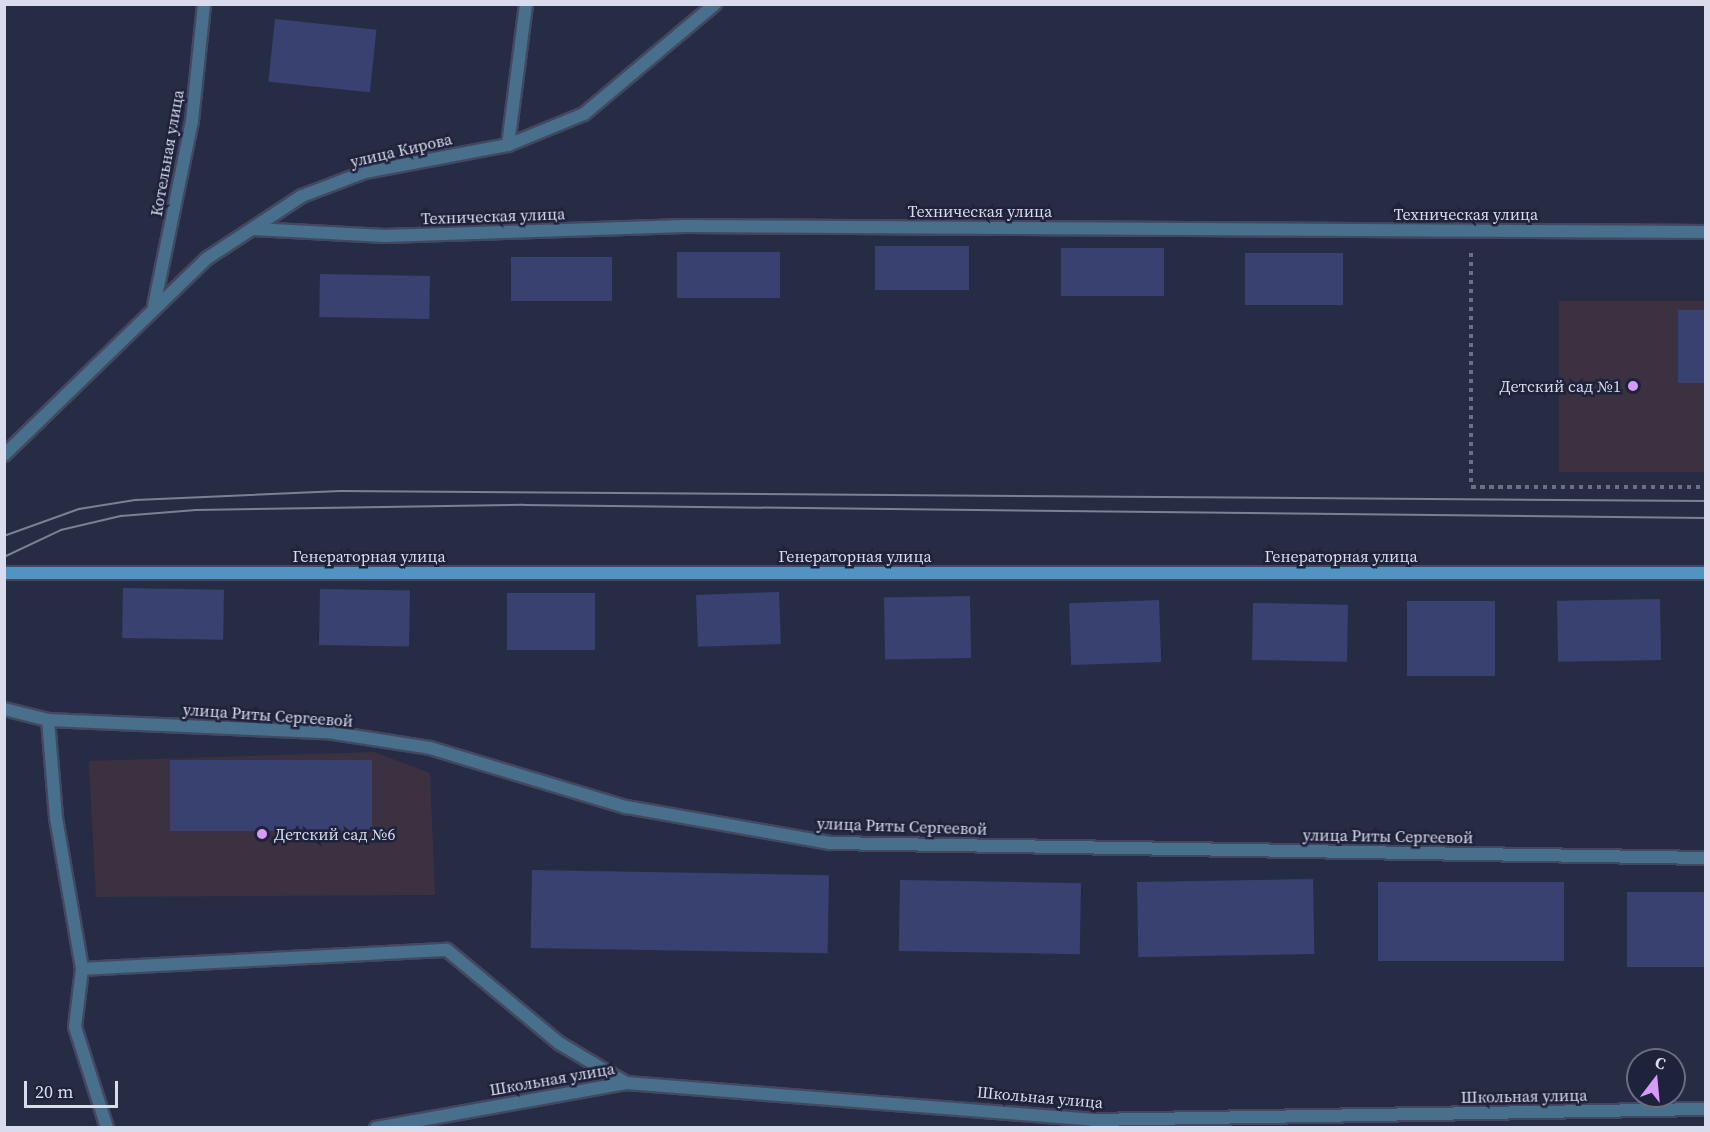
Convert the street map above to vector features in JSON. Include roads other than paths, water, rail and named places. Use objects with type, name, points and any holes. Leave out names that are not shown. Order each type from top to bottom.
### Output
[{"type":"main road","name":"Генераторная улица","points":[[4,573],[1706,573]]},
{"type":"street","name":"Котельная улица","points":[[154,306],[192,121],[204,4]]},
{"type":"street","points":[[508,145],[526,4]]},
{"type":"street","name":"улица Кирова","points":[[4,455],[154,306],[206,259],[302,196],[364,172],[508,145],[584,114],[715,4]]},
{"type":"street","name":"Техническая улица","points":[[254,228],[384,236],[685,225],[1706,232]]},
{"type":"street","name":"улица Риты Сергеевой","points":[[4,709],[48,720],[339,734],[430,748],[626,807],[830,843],[1706,858]]},
{"type":"street","points":[[48,720],[56,818],[82,969],[75,1027],[107,1128]]},
{"type":"street","points":[[82,969],[447,950],[559,1043],[626,1083]]},
{"type":"street","name":"Школьная улица","points":[[376,1128],[626,1083],[1092,1120],[1706,1109]]},
{"type":"tram line","points":[[4,536],[79,509],[136,500],[340,491],[1706,501]]},
{"type":"tram line","points":[[4,557],[61,530],[121,516],[196,510],[524,505],[1706,518]]},
{"type":"place","name":"Детский сад №1","points":[[1633,386]]},
{"type":"place","name":"Детский сад №6","points":[[262,834]]}]
